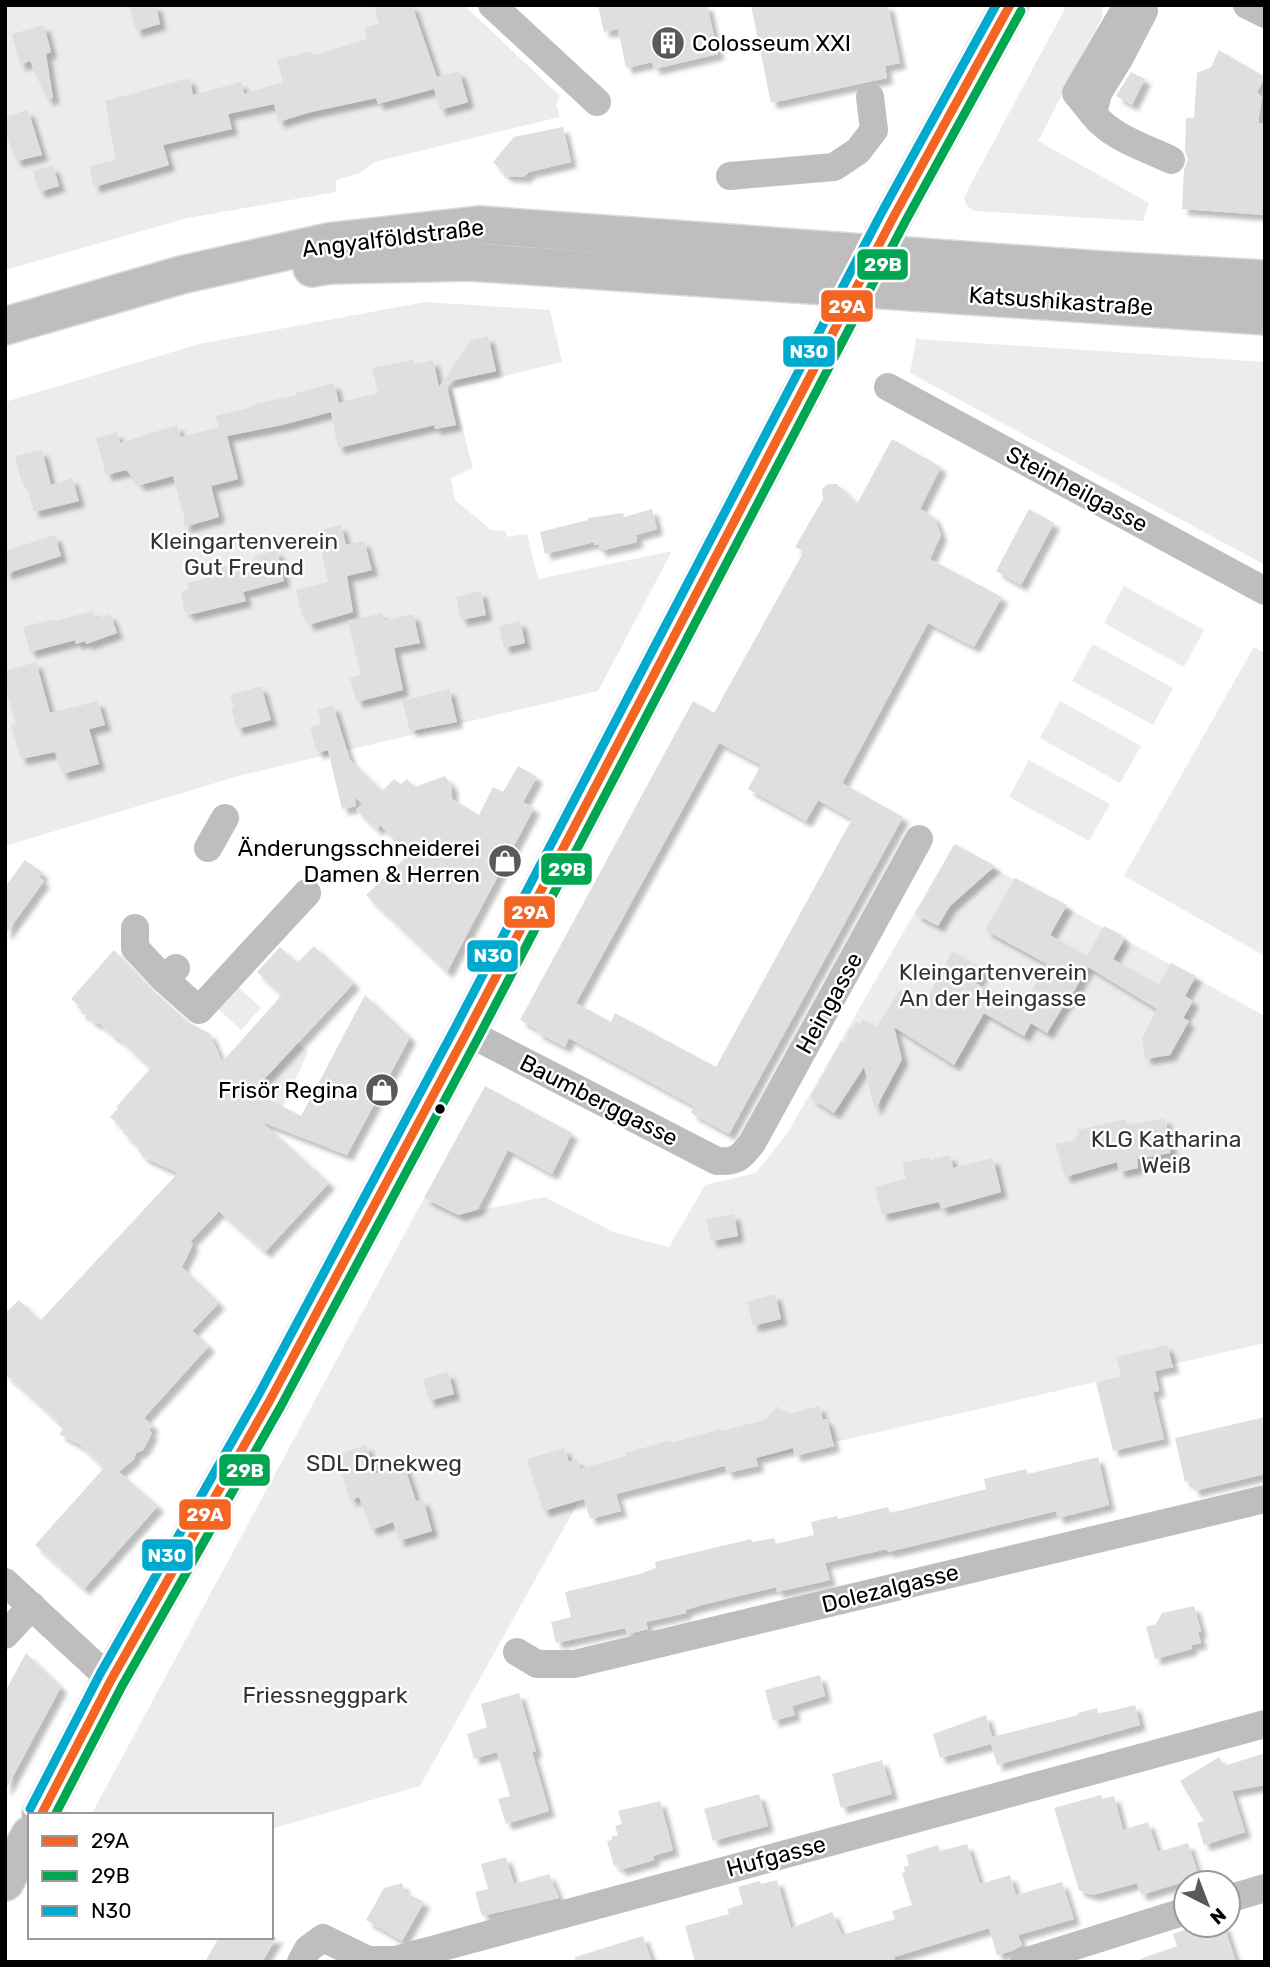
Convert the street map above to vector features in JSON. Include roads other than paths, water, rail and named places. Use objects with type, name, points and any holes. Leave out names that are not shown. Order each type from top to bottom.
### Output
[{"type":"main road","points":[[42,1813],[111,1679],[270,1400],[467,1032],[875,253],[1010,5]]},
{"type":"main road","name":"Angyalföldstraße","points":[[5,326],[181,275],[327,242],[480,225],[875,253]]},
{"type":"main road","name":"Katsushikastraße","points":[[875,253],[1265,279]]},
{"type":"main road","name":"Angyalföldstraße","points":[[5,344],[184,289],[330,265],[471,262],[857,287]]},
{"type":"main road","name":"Katsushikastraße","points":[[857,287],[1265,316]]},
{"type":"main road","points":[[5,1882],[28,1839]]},
{"type":"street","points":[[492,5],[597,102]]},
{"type":"street","points":[[1247,5],[1265,14]]},
{"type":"street","points":[[1143,11],[1098,93],[1099,120],[1112,132],[1171,160]]},
{"type":"street","points":[[730,176],[834,167],[858,151],[874,130],[870,97]]},
{"type":"street","name":"Steinheilgasse","points":[[888,387],[1265,591]]},
{"type":"street","points":[[208,848],[225,818]]},
{"type":"street","name":"Heingasse","points":[[732,1161],[741,1156],[752,1143],[919,839]]},
{"type":"street","points":[[135,928],[135,948],[170,973],[199,1010],[307,892]]},
{"type":"street","name":"Baumberggasse","points":[[467,1032],[716,1161],[732,1161]]},
{"type":"street","name":"Dolezalgasse","points":[[517,1652],[537,1664],[574,1664],[1265,1499]]},
{"type":"street","points":[[5,1582],[111,1679]]},
{"type":"street","points":[[5,1635],[32,1606]]},
{"type":"street","name":"Hufgasse","points":[[301,1962],[308,1949],[323,1938],[368,1960],[395,1961],[1265,1724]]},
{"type":"street","points":[[1242,1895],[1265,1888]]},
{"type":"street","points":[[1024,1962],[1172,1915]]},
{"type":"place","name":"Colosseum XXI","points":[[668,43]]},
{"type":"place","name":"Änderungsschneiderei Damen & Herren","points":[[505,861]]},
{"type":"place","name":"Frisör Regina","points":[[382,1090]]},
{"type":"park label","name":"Kleingartenverein Gut Freund","points":[[244,554]]},
{"type":"park label","name":"Kleingartenverein An der Heingasse","points":[[993,985]]},
{"type":"park label","name":"KLG Katharina Weiß","points":[[1166,1152]]},
{"type":"park label","name":"SDL Drnekweg","points":[[384,1463]]},
{"type":"park label","name":"Friessneggpark","points":[[325,1695]]}]
